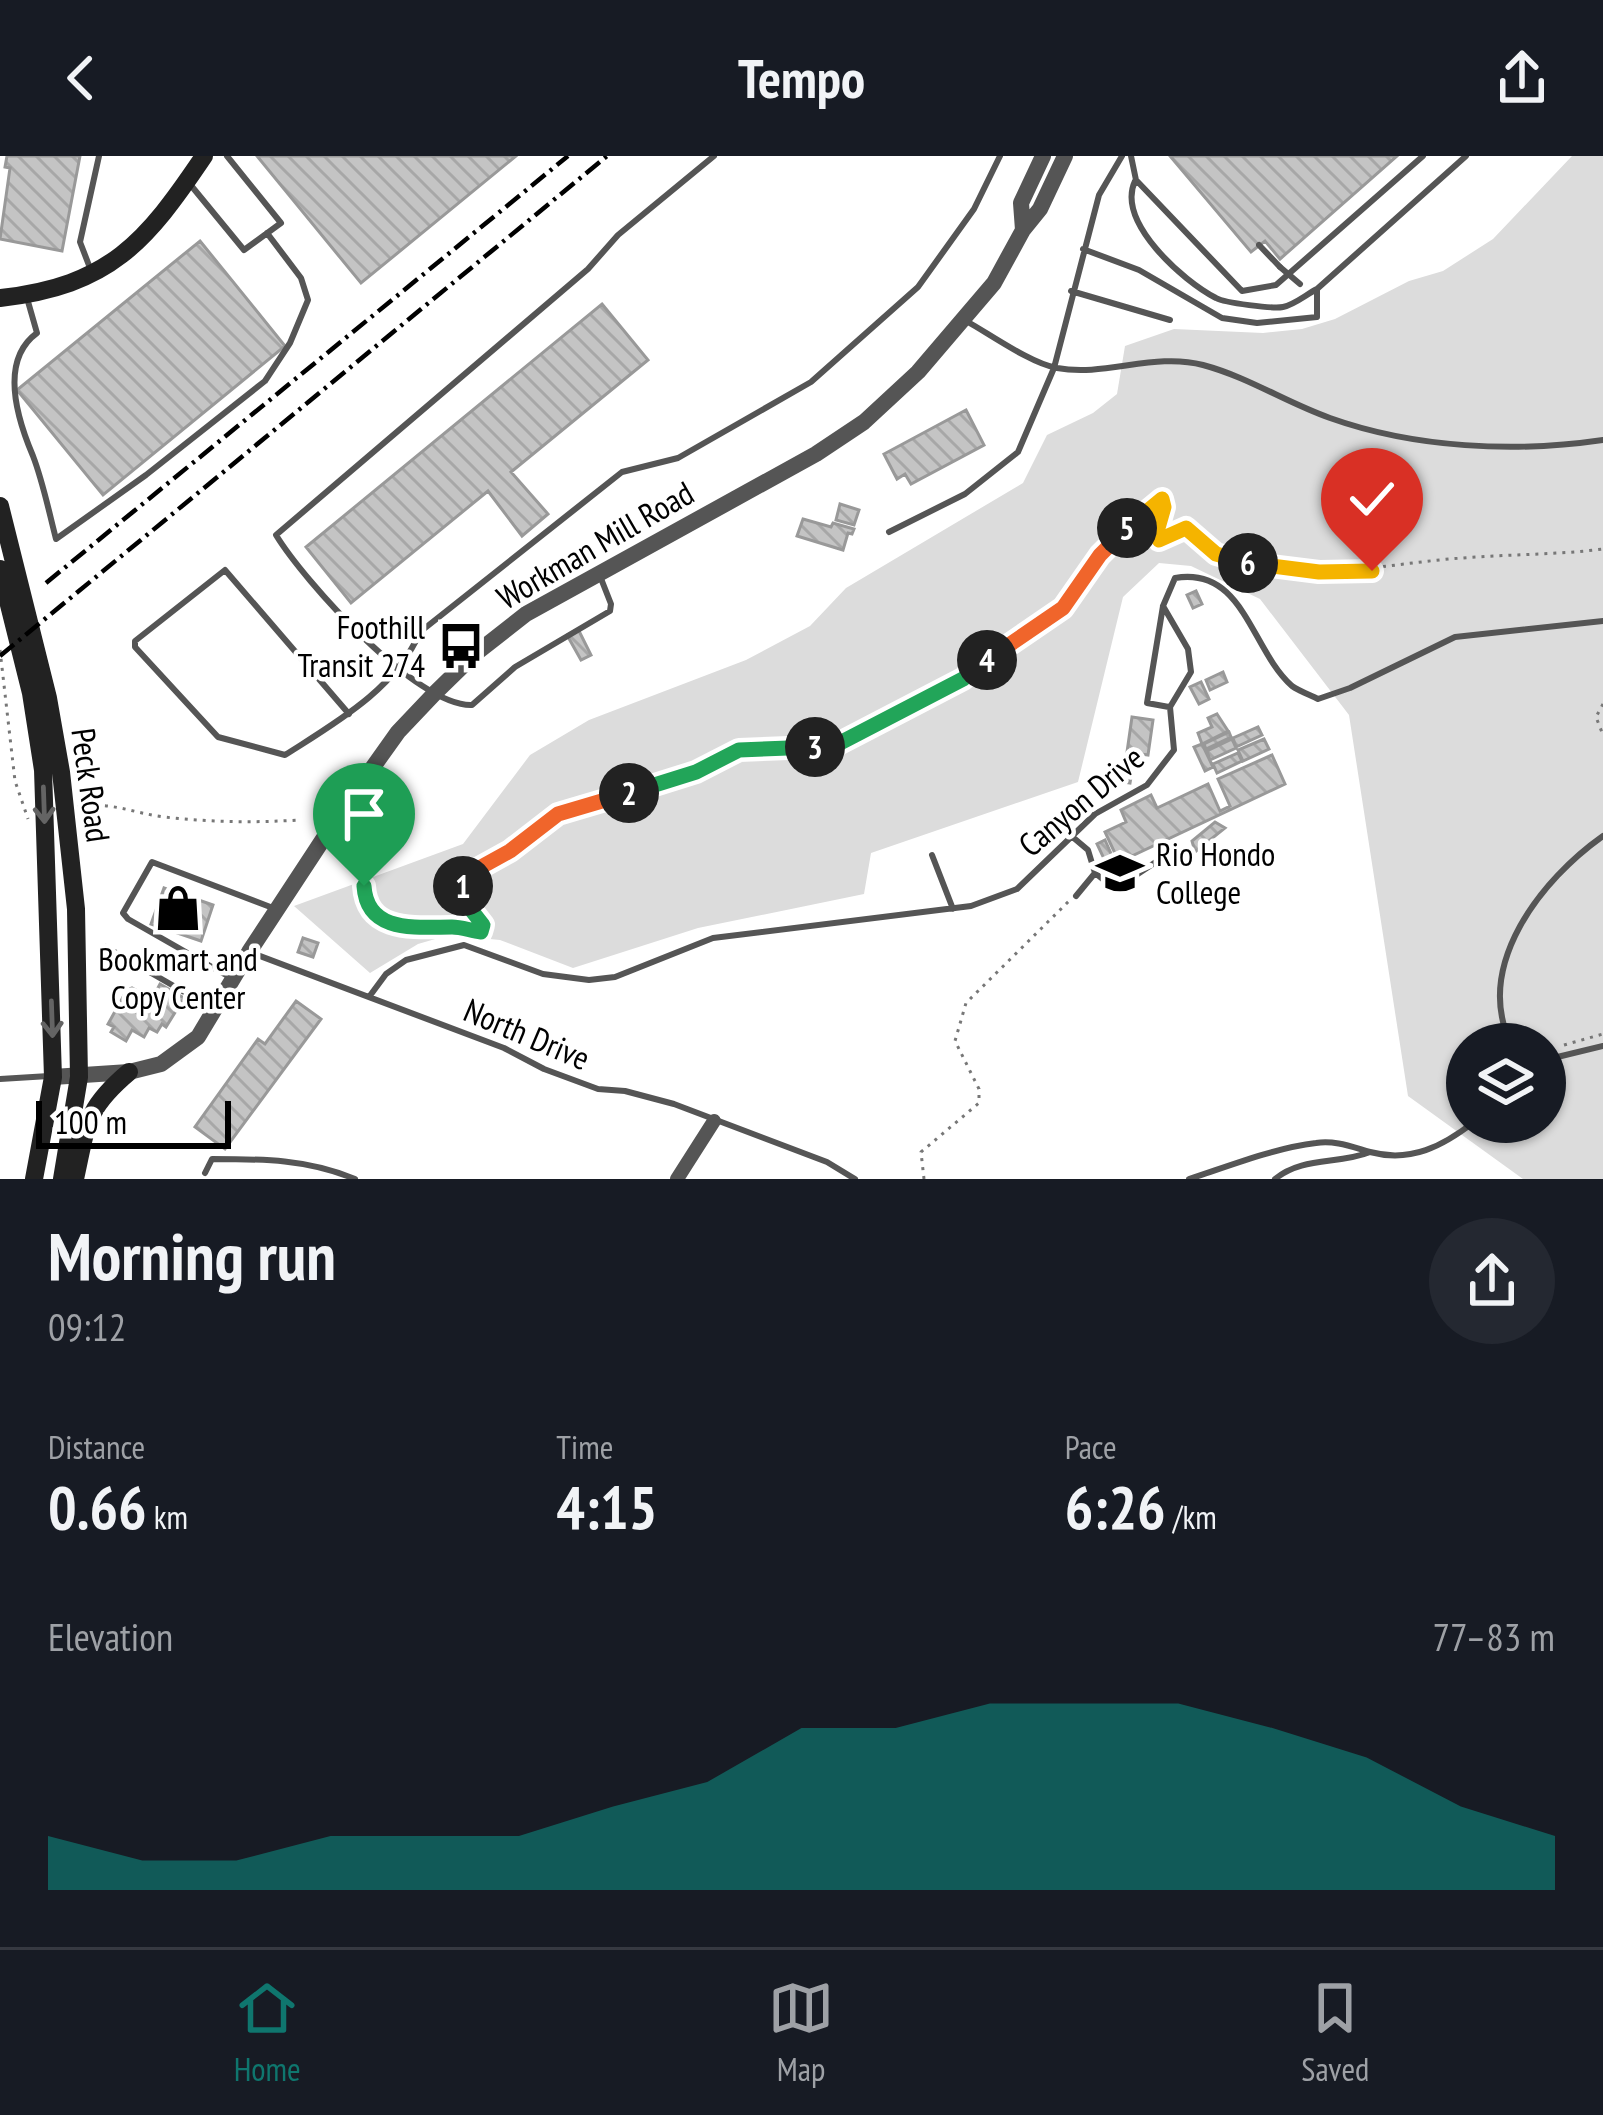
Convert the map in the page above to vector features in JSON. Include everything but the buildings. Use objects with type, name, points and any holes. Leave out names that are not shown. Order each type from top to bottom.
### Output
[{"type":"main road","points":[[0,298],[72,283],[133,248],[158,223],[204,156]]},
{"type":"main road","name":"Peck Road","points":[[0,506],[48,698],[61,772],[80,956],[79,1077]]},
{"type":"main road","name":"Peck Road","points":[[0,569],[41,745],[53,1076]]},
{"type":"main road","points":[[75,1179],[91,1111],[129,1072]]},
{"type":"main road","points":[[34,1179],[53,1076]]},
{"type":"main road","points":[[62,1179],[79,1077]]},
{"type":"street","name":"Workman Mill Road","points":[[1023,230],[1021,203],[1043,156]]},
{"type":"street","name":"Workman Mill Road","points":[[53,1076],[129,1072],[161,1064],[199,1037],[248,952],[363,781],[398,732],[435,693],[526,614],[816,454],[864,422],[918,372],[994,283],[1040,209],[1065,156]]},
{"type":"street","points":[[677,1179],[714,1121]]},
{"type":"lane","points":[[92,272],[80,242],[99,156]]},
{"type":"lane","points":[[187,181],[243,250],[280,222],[227,156]]},
{"type":"lane","points":[[599,572],[610,610],[514,668],[472,706],[464,706],[435,693],[378,654],[277,539],[278,530],[588,269],[618,235],[714,156]]},
{"type":"lane","points":[[350,714],[223,570],[135,640],[135,647],[218,737],[285,754],[350,714],[397,669],[420,632],[622,472],[678,458],[811,382],[918,287],[974,209],[1000,156]]},
{"type":"lane","points":[[889,532],[965,494],[1018,452],[1054,368],[1099,195],[1126,156],[1136,179],[1242,291],[1276,285],[1424,156]]},
{"type":"lane","points":[[1136,179],[1130,193],[1138,225],[1159,253],[1219,300],[1284,307],[1315,290],[1466,156]]},
{"type":"lane","points":[[26,295],[37,333],[15,349],[4,382],[33,458],[56,539],[212,424],[274,369],[308,301],[301,278],[267,233]]},
{"type":"lane","points":[[1259,245],[1300,284],[1315,290]]},
{"type":"lane","points":[[1083,249],[1139,270],[1222,318],[1257,322],[1317,317],[1315,290]]},
{"type":"lane","points":[[1071,290],[1170,320]]},
{"type":"lane","points":[[964,320],[1054,368],[1096,369],[1157,360],[1200,363],[1262,385],[1329,418],[1401,436],[1500,446],[1603,440]]},
{"type":"lane","points":[[1170,707],[1147,703],[1163,605],[1175,578],[1198,574],[1213,580],[1237,605],[1292,686],[1318,699],[1456,637],[1603,621]]},
{"type":"lane","name":"Canyon Drive","points":[[369,998],[386,974],[406,960],[464,945],[543,974],[602,979],[713,938],[971,907],[1017,889],[1095,814],[1147,785],[1174,750],[1170,707],[1191,672],[1188,649],[1163,605]]},
{"type":"lane","points":[[1070,834],[1088,850],[1095,872],[1115,889],[1171,852]]},
{"type":"lane","points":[[1507,1023],[1503,999],[1508,952],[1544,887],[1569,860],[1603,836]]},
{"type":"lane","points":[[932,855],[953,909]]},
{"type":"lane","points":[[233,979],[123,913],[152,862],[277,910]]},
{"type":"lane","points":[[1076,896],[1095,872]]},
{"type":"lane","points":[[106,947],[215,1010]]},
{"type":"lane","name":"North Drive","points":[[248,952],[504,1048],[544,1069],[598,1089],[651,1097],[826,1162],[855,1179]]},
{"type":"lane","points":[[1566,1055],[1603,1046]]},
{"type":"lane","points":[[0,1078],[53,1076]]},
{"type":"lane","points":[[1275,1179],[1296,1166],[1370,1152],[1428,1151],[1446,1140]]},
{"type":"lane","points":[[1190,1179],[1317,1142],[1370,1152]]},
{"type":"lane","points":[[205,1173],[212,1159],[272,1158],[355,1179]]},
{"type":"path","points":[[368,814],[378,820],[364,892],[374,914],[409,928],[458,927],[481,932],[483,925],[465,902],[463,888],[468,877],[558,814],[696,772],[739,750],[838,744],[947,687],[1063,608],[1100,555],[1160,499],[1165,502],[1156,535],[1159,540],[1186,528],[1222,557],[1277,568],[1362,572],[1459,558],[1603,549]]},
{"type":"path","points":[[0,650],[15,781],[26,819],[30,819]]},
{"type":"path","points":[[1603,704],[1596,717],[1603,735]]},
{"type":"path","points":[[77,807],[119,806],[151,815],[242,824],[299,820]]},
{"type":"path","points":[[924,1179],[921,1152],[979,1103],[979,1089],[956,1041],[966,1003],[1056,910],[1076,896]]},
{"type":"path","points":[[1566,1044],[1603,1034]]},
{"type":"shaded area","points":[[1572,156],[1603,156],[1603,1179],[1523,1179],[1473,1143],[1566,1143],[1566,1023],[1446,1023],[1446,1123],[1408,1096],[1349,715],[1260,599],[1191,566],[1159,563],[1123,597],[1078,782],[871,853],[864,894],[698,928],[573,968],[500,940],[449,935],[418,944],[370,973],[294,906],[463,844],[530,755],[589,720],[746,660],[810,626],[846,588],[1023,483],[1047,435],[1093,413],[1117,394],[1125,346],[1174,329],[1263,333],[1302,329],[1335,319],[1409,281],[1443,271],[1493,239]]},
{"type":"railway","points":[[46,583],[568,156]]},
{"type":"railway","points":[[0,656],[607,156]]},
{"type":"place","name":"Foothill Transit 274","points":[[461,646]]},
{"type":"place","name":"Rio Hondo College","points":[[1120,873]]},
{"type":"place","name":"Bookmart and Copy Center","points":[[178,908]]},
{"type":"route","points":[[364,886],[365,900],[374,914],[389,923],[481,932],[483,925],[465,902],[464,882],[564,810],[696,772],[739,750],[838,744],[970,675],[998,650],[1063,608],[1100,555],[1160,499],[1165,502],[1156,535],[1159,540],[1186,528],[1228,559],[1296,570],[1372,571]]}]
